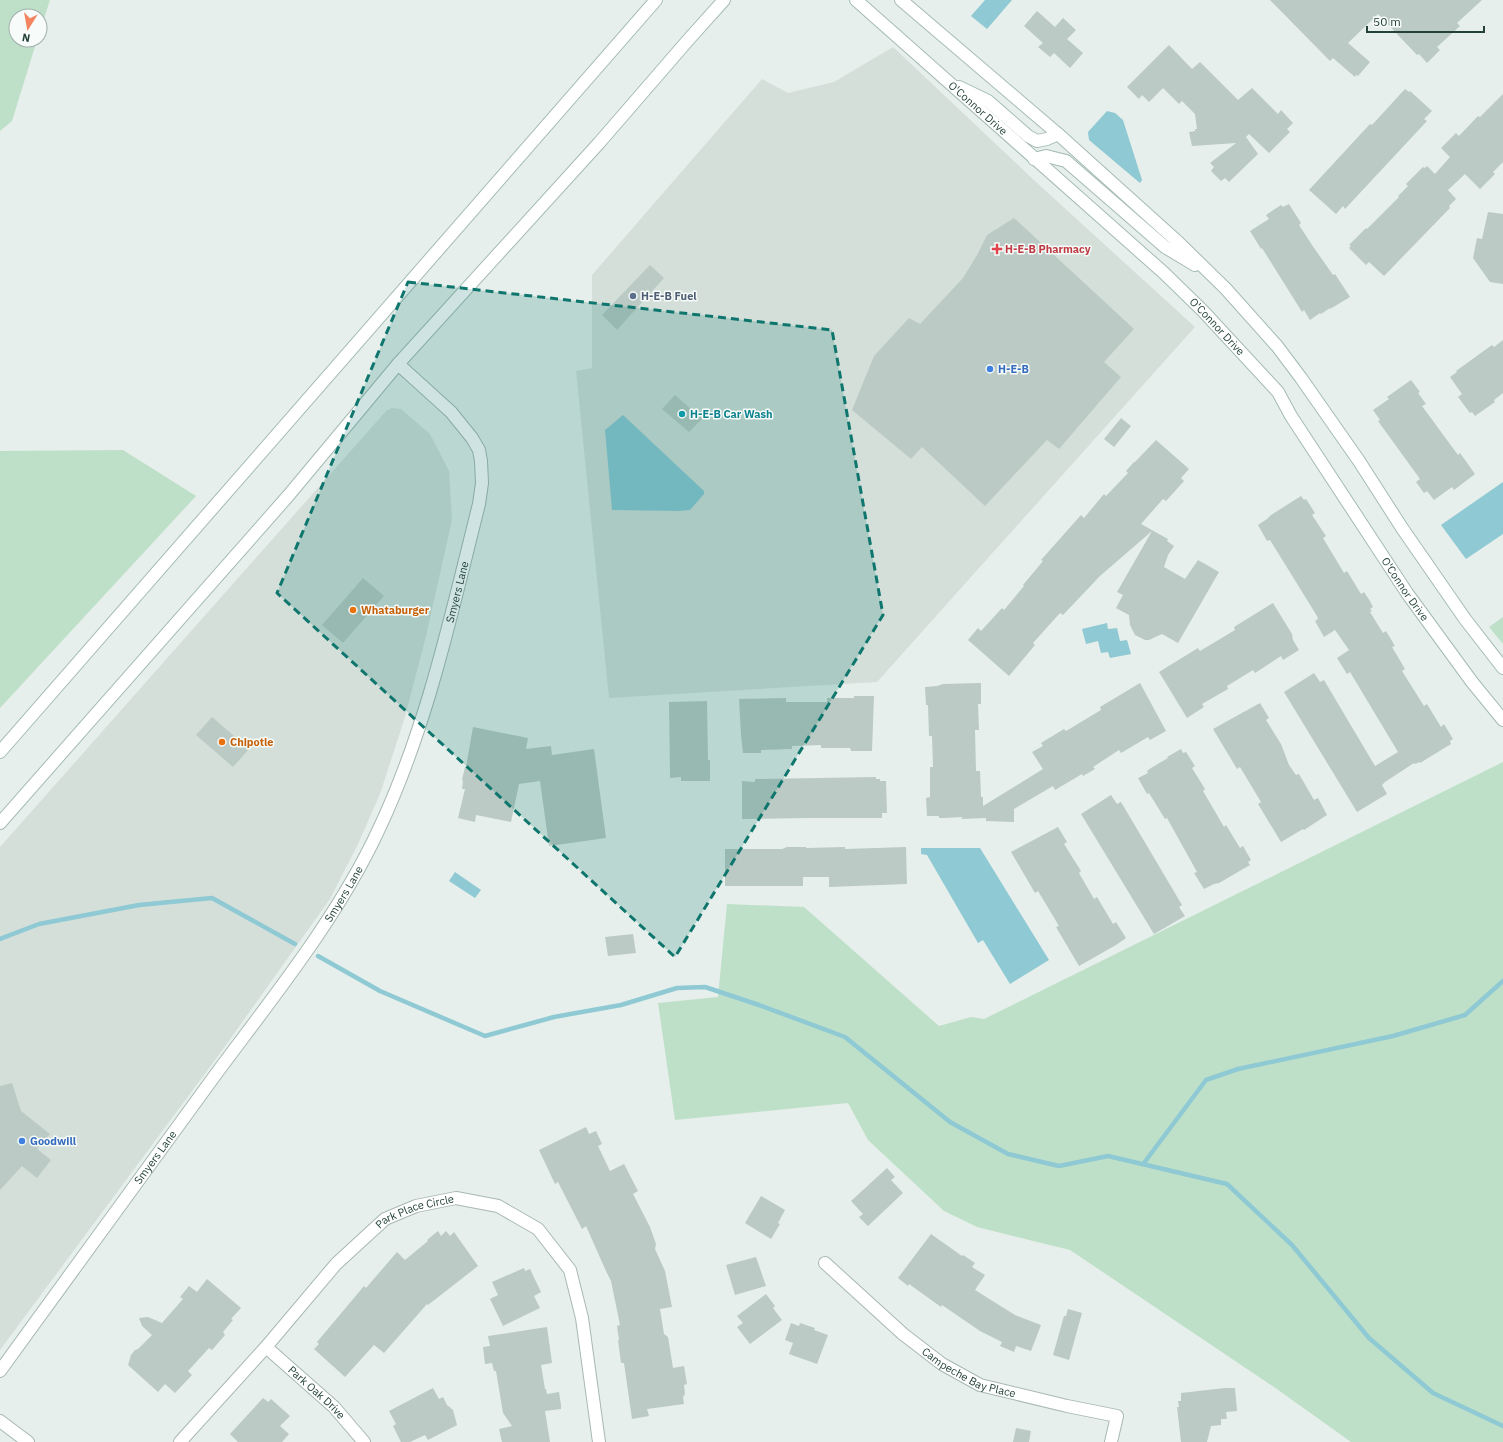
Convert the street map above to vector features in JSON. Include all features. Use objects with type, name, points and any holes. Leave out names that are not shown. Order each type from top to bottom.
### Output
[{"type":"main road","points":[[0,752],[656,0]]},
{"type":"main road","points":[[0,823],[244,547],[398,364],[599,143],[724,0]]},
{"type":"main road","name":"O'Connor Drive","points":[[856,0],[1164,273],[1203,311],[1278,392],[1291,416],[1407,593],[1472,682],[1503,720]]},
{"type":"main road","points":[[901,0],[1058,134],[1179,243],[1215,278],[1277,346],[1359,461],[1402,528],[1465,619],[1503,668]]},
{"type":"main road","points":[[944,79],[988,101],[1028,136],[1037,140],[1047,139],[1058,134]]},
{"type":"main road","points":[[1034,159],[1046,156],[1066,161],[1165,247],[1215,278]]},
{"type":"main road","name":"Smyers Lane","points":[[0,1371],[174,1131],[285,982],[331,915],[378,832],[391,804],[411,753],[435,677],[479,504],[482,483],[479,450],[472,438],[451,412],[398,364]]},
{"type":"main road","name":"Park Place Circle","points":[[180,1442],[266,1347],[336,1264],[385,1219],[416,1206],[456,1198],[498,1206],[538,1229],[570,1270],[582,1318],[599,1442]]},
{"type":"main road","name":"Campeche Bay Place","points":[[825,1263],[903,1334],[942,1364],[980,1385],[1067,1406],[1118,1416],[1111,1442]]},
{"type":"main road","name":"Park Oak Drive","points":[[266,1347],[334,1407],[364,1442]]},
{"type":"main road","points":[[0,1421],[28,1442]]},
{"type":"highlighted area","points":[[408,282],[832,330],[883,615],[675,957],[277,593]]},
{"type":"shaded area","points":[[893,47],[1036,182],[1195,327],[877,682],[609,698],[576,371],[592,368],[592,275],[762,79],[788,93],[834,82]]},
{"type":"shaded area","points":[[392,408],[401,409],[430,434],[449,471],[452,520],[426,636],[405,717],[380,794],[358,844],[330,899],[218,1056],[0,1350],[0,847],[386,411]]},
{"type":"green space","points":[[0,0],[50,0],[47,8],[8,8],[8,48],[35,48],[12,121],[0,131]]},
{"type":"green space","points":[[123,450],[196,496],[0,708],[0,451]]},
{"type":"green space","points":[[1503,617],[1503,644],[1489,627]]},
{"type":"green space","points":[[1503,762],[1503,1442],[1351,1442],[1274,1387],[1070,1250],[977,1227],[944,1211],[868,1140],[848,1103],[675,1120],[658,1003],[718,997],[727,904],[804,907],[939,1026],[971,1017],[984,1019]]},
{"type":"water","points":[[985,0],[1012,0],[987,29],[971,16]]},
{"type":"water","points":[[1107,111],[1115,113],[1123,120],[1142,180],[1140,183],[1089,140],[1088,132]]},
{"type":"water","points":[[623,415],[704,491],[704,494],[690,510],[612,510],[605,430]]},
{"type":"water","points":[[1503,482],[1503,534],[1466,559],[1441,525]]},
{"type":"water","points":[[1107,623],[1108,629],[1117,628],[1120,641],[1127,640],[1131,654],[1110,658],[1108,652],[1101,653],[1098,641],[1086,644],[1082,629]]},
{"type":"water","points":[[921,848],[980,848],[1049,960],[1010,984],[983,940],[978,943],[927,855],[921,854]]},
{"type":"water","points":[[455,872],[481,890],[475,898],[449,881]]},
{"type":"building","points":[[1270,0],[1482,0],[1457,23],[1460,26],[1437,47],[1440,50],[1427,63],[1419,54],[1417,55],[1378,14],[1348,43],[1370,62],[1358,76],[1356,75],[1355,77],[1333,58],[1330,61]]},
{"type":"building","points":[[1037,11],[1055,27],[1063,18],[1076,30],[1067,39],[1083,53],[1070,68],[1054,53],[1050,57],[1038,47],[1043,43],[1024,26]]},
{"type":"building","points":[[1169,45],[1192,69],[1200,62],[1238,100],[1252,88],[1278,114],[1281,110],[1293,123],[1287,129],[1290,132],[1269,153],[1249,134],[1246,137],[1258,154],[1229,182],[1225,178],[1221,181],[1211,171],[1214,167],[1210,163],[1236,143],[1192,146],[1189,132],[1197,129],[1195,114],[1182,101],[1179,104],[1163,88],[1149,102],[1142,95],[1139,99],[1127,87]]},
{"type":"building","points":[[1405,89],[1409,92],[1410,91],[1432,111],[1424,119],[1427,121],[1345,209],[1343,206],[1336,214],[1309,190],[1370,124],[1372,125]]},
{"type":"building","points":[[1503,94],[1503,162],[1493,172],[1495,174],[1480,189],[1465,174],[1448,190],[1456,199],[1449,206],[1450,208],[1384,276],[1369,262],[1366,265],[1349,248],[1351,246],[1349,245],[1399,197],[1398,196],[1408,186],[1406,184],[1423,167],[1425,168],[1427,166],[1435,174],[1450,157],[1441,148],[1456,133],[1459,136],[1478,116],[1480,117]]},
{"type":"building","points":[[1289,204],[1301,223],[1299,225],[1312,245],[1333,275],[1335,274],[1350,297],[1310,320],[1304,310],[1302,312],[1250,231],[1269,219],[1266,215],[1281,205],[1283,207]]},
{"type":"building","points":[[1488,212],[1503,214],[1503,284],[1490,282],[1473,258],[1477,238],[1482,239]]},
{"type":"building","name":"H-E-B","points":[[1014,218],[1134,329],[1104,362],[1121,377],[1059,449],[1047,440],[985,506],[922,447],[911,459],[852,410],[874,356],[909,318],[920,324],[963,278],[987,235]]},
{"type":"building","name":"H-E-B Fuel","points":[[650,265],[664,278],[617,330],[602,315]]},
{"type":"building","points":[[1503,340],[1503,393],[1494,400],[1495,402],[1475,416],[1472,412],[1470,413],[1458,397],[1462,394],[1450,377],[1492,345],[1494,347]]},
{"type":"building","points":[[1411,380],[1420,392],[1418,393],[1426,404],[1422,406],[1458,455],[1460,453],[1475,474],[1454,490],[1452,487],[1434,500],[1427,491],[1424,493],[1416,482],[1420,479],[1378,421],[1380,420],[1373,410],[1389,399],[1387,397]]},
{"type":"building","name":"H-E-B Car Wash","points":[[675,395],[702,419],[689,432],[662,409]]},
{"type":"building","points":[[1121,418],[1131,426],[1114,447],[1104,439]]},
{"type":"building","points":[[1156,440],[1189,469],[1181,478],[1184,481],[1166,501],[1163,499],[1141,524],[1168,539],[1167,541],[1174,546],[1168,555],[1164,567],[1185,579],[1198,560],[1219,572],[1178,643],[1162,634],[1149,640],[1145,640],[1135,635],[1130,625],[1129,615],[1116,608],[1123,595],[1117,592],[1152,531],[1100,576],[1063,615],[1060,613],[1033,643],[1035,645],[1009,676],[968,640],[978,628],[981,631],[1002,608],[1004,610],[1043,561],[1041,560],[1081,515],[1084,518],[1104,494],[1106,496],[1128,473],[1126,471],[1134,462]]},
{"type":"building","points":[[1301,496],[1304,500],[1306,499],[1315,513],[1312,515],[1326,536],[1323,538],[1344,573],[1347,571],[1361,594],[1364,592],[1370,601],[1373,607],[1370,609],[1372,611],[1370,612],[1383,633],[1386,631],[1395,646],[1392,647],[1405,669],[1402,671],[1424,706],[1427,704],[1441,727],[1444,724],[1453,739],[1450,741],[1451,744],[1420,763],[1414,763],[1385,782],[1382,785],[1387,794],[1357,812],[1284,692],[1314,673],[1320,682],[1324,680],[1375,766],[1398,752],[1350,672],[1347,674],[1337,658],[1349,650],[1335,630],[1324,637],[1315,621],[1318,619],[1317,616],[1270,540],[1267,541],[1258,525]]},
{"type":"building","name":"Whataburger","points":[[363,578],[384,596],[343,643],[322,625]]},
{"type":"building","points":[[1273,603],[1292,634],[1293,640],[1299,650],[1283,660],[1281,656],[1255,673],[1253,670],[1227,686],[1228,689],[1202,704],[1204,707],[1187,718],[1159,672],[1198,648],[1200,651],[1235,630],[1234,627]]},
{"type":"building","points":[[981,683],[981,704],[978,704],[979,730],[975,730],[976,771],[980,771],[981,797],[983,797],[983,806],[1043,769],[1032,752],[1043,746],[1041,743],[1064,729],[1066,731],[1101,710],[1100,707],[1140,683],[1166,731],[1150,740],[1148,737],[1121,753],[1119,750],[1093,767],[1095,769],[1083,776],[1082,774],[1055,790],[1053,786],[1014,809],[1014,822],[986,821],[986,818],[961,819],[963,817],[939,818],[939,816],[927,816],[926,798],[930,797],[930,767],[933,767],[932,736],[929,736],[928,705],[926,705],[925,687],[943,684]]},
{"type":"building","points":[[854,696],[874,696],[872,751],[851,751],[850,748],[821,748],[821,745],[792,746],[792,749],[761,750],[761,753],[743,753],[739,699],[786,698],[786,702],[827,702],[827,698],[854,698]]},
{"type":"building","points":[[707,701],[708,760],[710,760],[710,781],[681,781],[681,777],[670,778],[669,702]]},
{"type":"building","points":[[1260,703],[1269,718],[1266,720],[1281,744],[1289,765],[1296,775],[1299,774],[1314,800],[1318,798],[1327,815],[1304,830],[1303,829],[1281,842],[1258,804],[1261,802],[1240,767],[1237,769],[1213,729]]},
{"type":"building","name":"Chipotle","points":[[212,717],[249,749],[233,767],[196,735]]},
{"type":"building","points":[[473,727],[528,738],[526,749],[551,746],[552,755],[594,749],[606,838],[549,846],[540,781],[519,784],[511,822],[476,815],[475,822],[458,818],[465,789],[462,789],[462,780],[466,767]]},
{"type":"building","points":[[1181,749],[1183,753],[1186,752],[1195,766],[1192,768],[1205,789],[1203,791],[1224,827],[1226,825],[1240,848],[1243,846],[1251,860],[1248,862],[1250,865],[1219,883],[1204,889],[1194,873],[1197,872],[1167,818],[1165,819],[1149,793],[1147,794],[1138,778],[1148,773],[1147,771],[1151,768]]},
{"type":"building","points":[[876,777],[876,779],[880,779],[880,781],[886,781],[887,813],[882,813],[882,818],[742,819],[742,781],[755,782],[755,779]]},
{"type":"building","points":[[1111,795],[1117,804],[1121,802],[1182,905],[1179,907],[1185,916],[1154,934],[1081,814]]},
{"type":"building","points":[[1058,827],[1067,842],[1064,844],[1081,871],[1079,873],[1094,899],[1097,897],[1113,924],[1116,922],[1126,938],[1079,966],[1056,927],[1059,926],[1038,891],[1035,893],[1011,852]]},
{"type":"building","points":[[787,847],[845,847],[845,849],[906,847],[907,884],[829,887],[829,877],[803,877],[803,886],[725,886],[725,849],[782,849]]},
{"type":"building","points":[[633,934],[636,953],[608,956],[605,937]]},
{"type":"building","name":"Goodwill","points":[[12,1083],[21,1111],[50,1134],[37,1149],[51,1160],[37,1178],[22,1166],[0,1190],[0,1086]]},
{"type":"building","points":[[586,1127],[589,1134],[596,1131],[602,1144],[598,1146],[610,1171],[624,1164],[638,1191],[633,1194],[650,1227],[656,1244],[655,1249],[665,1271],[672,1307],[660,1309],[664,1334],[668,1337],[673,1368],[684,1366],[687,1384],[684,1385],[684,1404],[647,1409],[649,1416],[632,1419],[624,1363],[621,1363],[617,1326],[620,1325],[611,1281],[586,1226],[582,1229],[558,1182],[555,1184],[539,1150]]},
{"type":"building","points":[[887,1168],[895,1177],[891,1180],[903,1193],[868,1226],[859,1217],[863,1214],[851,1201]]},
{"type":"building","points":[[761,1196],[785,1210],[778,1223],[780,1224],[771,1239],[745,1223]]},
{"type":"building","points":[[438,1231],[441,1236],[446,1231],[450,1236],[454,1232],[478,1266],[428,1305],[427,1304],[384,1353],[374,1345],[345,1377],[314,1349],[319,1344],[317,1342],[364,1286],[366,1288],[397,1252],[405,1260]]},
{"type":"building","points":[[931,1234],[962,1256],[963,1255],[975,1263],[972,1267],[985,1275],[975,1290],[1015,1315],[1041,1325],[1031,1351],[1016,1346],[1014,1352],[1000,1346],[1002,1342],[980,1331],[942,1305],[941,1307],[898,1278]]},
{"type":"building","points":[[756,1257],[766,1286],[735,1295],[726,1265]]},
{"type":"building","points":[[524,1268],[525,1271],[530,1269],[541,1292],[534,1296],[540,1308],[503,1326],[490,1299],[498,1295],[492,1282]]},
{"type":"building","points":[[207,1279],[241,1308],[231,1319],[233,1320],[223,1332],[225,1335],[212,1350],[209,1348],[188,1371],[192,1375],[175,1393],[165,1384],[158,1392],[128,1365],[131,1355],[135,1350],[138,1349],[152,1335],[142,1326],[139,1318],[148,1317],[162,1323],[183,1299],[180,1297],[189,1286],[197,1292]]},
{"type":"building","points":[[766,1294],[775,1306],[773,1308],[782,1320],[750,1344],[737,1327],[743,1323],[737,1316]]},
{"type":"building","points":[[1068,1309],[1082,1313],[1069,1360],[1053,1355],[1064,1316],[1066,1316]]},
{"type":"building","points":[[791,1323],[799,1326],[800,1323],[815,1328],[814,1330],[828,1335],[817,1364],[789,1354],[793,1343],[785,1340]]},
{"type":"building","points":[[547,1327],[552,1363],[541,1365],[545,1389],[547,1394],[559,1392],[561,1405],[561,1409],[545,1411],[550,1442],[502,1442],[499,1429],[512,1426],[503,1413],[496,1371],[494,1371],[492,1363],[485,1364],[483,1347],[490,1346],[488,1336]]},
{"type":"building","points":[[433,1388],[439,1399],[443,1397],[447,1405],[453,1410],[457,1425],[428,1440],[425,1435],[410,1442],[401,1442],[393,1426],[396,1424],[389,1411]]},
{"type":"building","points":[[1235,1388],[1237,1411],[1226,1412],[1227,1419],[1221,1419],[1221,1425],[1211,1426],[1207,1442],[1181,1442],[1177,1407],[1179,1407],[1178,1401],[1181,1401],[1181,1393]]},
{"type":"building","points":[[263,1398],[268,1402],[271,1399],[290,1416],[280,1426],[289,1434],[282,1442],[238,1442],[230,1434]]},
{"type":"building","points":[[1016,1428],[1031,1431],[1029,1442],[1013,1442]]},
{"type":"waterway","points":[[0,939],[39,924],[139,905],[212,898],[295,944]]},
{"type":"waterway","points":[[318,956],[380,991],[485,1036],[554,1017],[621,1005],[677,988],[705,987],[759,1005],[845,1037],[950,1122],[1008,1154],[1059,1166],[1108,1156],[1227,1184],[1292,1245],[1369,1338],[1433,1393],[1503,1426]]},
{"type":"waterway","points":[[1144,1163],[1206,1080],[1238,1069],[1393,1036],[1465,1015],[1503,981]]},
{"type":"place","name":"H-E-B Pharmacy","points":[[997,249]]},
{"type":"place","name":"H-E-B Fuel","points":[[633,296]]},
{"type":"place","name":"H-E-B","points":[[990,369]]},
{"type":"place","name":"H-E-B Car Wash","points":[[682,414]]},
{"type":"place","name":"Whataburger","points":[[353,610]]},
{"type":"place","name":"Chipotle","points":[[222,742]]},
{"type":"place","name":"Goodwill","points":[[22,1141]]}]
